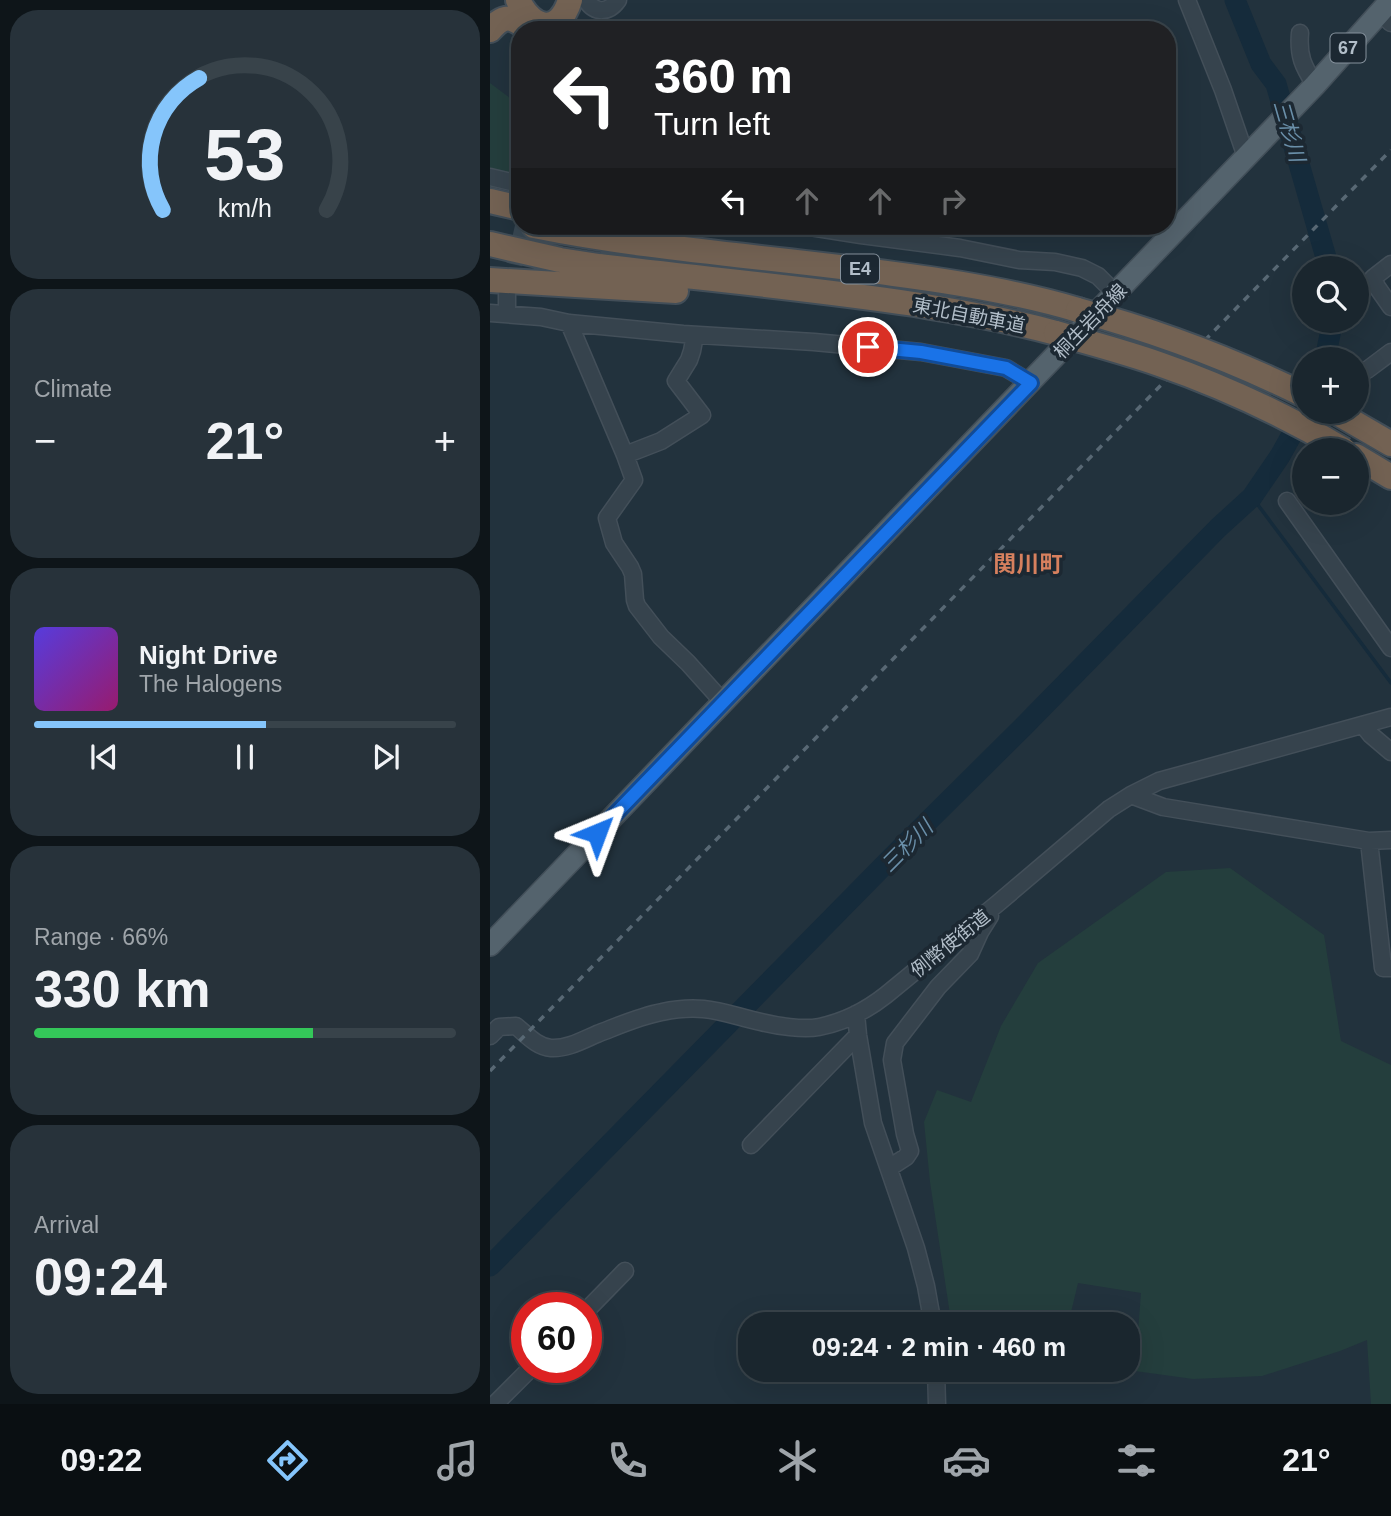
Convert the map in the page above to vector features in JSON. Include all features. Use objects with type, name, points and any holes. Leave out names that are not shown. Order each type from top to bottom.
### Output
[{"type":"highway","points":[[518,0],[522,9],[534,21]]},
{"type":"highway","points":[[557,21],[564,14],[570,0]]},
{"type":"highway","points":[[571,21],[579,0]]},
{"type":"highway","points":[[490,30],[504,18],[515,21]]},
{"type":"highway","points":[[490,201],[511,206]]},
{"type":"highway","points":[[490,216],[511,221]]},
{"type":"highway","name":"東北自動車道","points":[[586,235],[639,244],[934,279],[1052,302],[1182,342],[1292,390]]},
{"type":"highway","points":[[620,235],[639,244]]},
{"type":"highway","name":"東北自動車道","points":[[490,244],[599,266],[862,296],[990,317],[1056,333],[1149,361],[1203,381],[1324,438]]},
{"type":"highway","points":[[497,282],[761,296],[862,296]]},
{"type":"highway","points":[[1356,424],[1391,444]]},
{"type":"highway","points":[[1369,464],[1391,477]]},
{"type":"main road","name":"67","points":[[1250,153],[1387,12]]},
{"type":"main road","name":"桐生岩舟線","points":[[1176,231],[1250,153]]},
{"type":"main road","name":"桐生岩舟線","points":[[490,945],[1172,235]]},
{"type":"street","points":[[586,0],[592,8],[603,11],[614,6],[618,0]]},
{"type":"street","points":[[1187,0],[1250,153]]},
{"type":"street","points":[[1300,33],[1300,56],[1310,90]]},
{"type":"street","points":[[490,177],[511,182]]},
{"type":"street","points":[[861,235],[1082,268],[1098,276],[1116,294]]},
{"type":"street","points":[[1391,264],[1373,278],[1391,307]]},
{"type":"street","points":[[497,282],[507,314]]},
{"type":"street","points":[[490,313],[695,335],[921,352],[1006,368],[1031,383]]},
{"type":"street","points":[[569,323],[634,480],[607,518],[614,543],[633,574],[635,600],[661,637],[723,702]]},
{"type":"street","points":[[625,455],[661,441],[702,415],[677,380],[689,360],[695,335]]},
{"type":"street","points":[[1369,368],[1391,352]]},
{"type":"street","points":[[1287,501],[1391,648]]},
{"type":"street","name":"例幣使街道","points":[[490,1036],[499,1027],[516,1026],[540,1045],[553,1048],[570,1045],[661,1012],[690,1007],[714,1009],[784,1026],[818,1027],[856,1014],[875,1004],[1109,809],[1131,795],[1160,781],[1391,717]]},
{"type":"street","points":[[1363,725],[1391,752]]},
{"type":"street","points":[[1131,795],[1163,807],[1369,841],[1391,840]]},
{"type":"street","points":[[1369,841],[1383,968],[1391,968]]},
{"type":"street","points":[[889,1167],[906,1157],[910,1151],[892,1060],[895,1043],[938,987],[970,954],[997,904]]},
{"type":"street","points":[[856,1014],[873,1123],[916,1248],[931,1312]]},
{"type":"street","points":[[751,1145],[858,1035]]},
{"type":"street","points":[[602,1295],[625,1271]]},
{"type":"street","points":[[936,1382],[937,1404]]},
{"type":"street","points":[[495,1404],[516,1383]]},
{"type":"green space","points":[[490,83],[511,99],[511,175],[490,170]]},
{"type":"green space","points":[[1230,868],[1324,935],[1341,1041],[1391,1065],[1391,1404],[1371,1404],[1367,1340],[1262,1376],[1193,1379],[1140,1372],[1141,1293],[1078,1283],[1071,1312],[950,1312],[924,1122],[937,1090],[971,1102],[1001,1026],[1038,963],[1166,872]]},
{"type":"waterway","name":"三杉川","points":[[1235,0],[1261,64],[1276,84],[1326,256]]},
{"type":"waterway","name":"三杉川","points":[[1327,347],[1330,333]]},
{"type":"waterway","name":"三杉川","points":[[490,1266],[1218,528],[1252,497],[1298,424]]},
{"type":"waterway","points":[[1252,497],[1391,683]]},
{"type":"tunnel","points":[[509,288],[521,235]]},
{"type":"railway","points":[[490,1071],[1391,150]]},
{"type":"district","name":"関川町","points":[[1028,564]]},
{"type":"route","points":[[597,833],[1031,383],[1006,368],[921,352],[868,347]]}]
